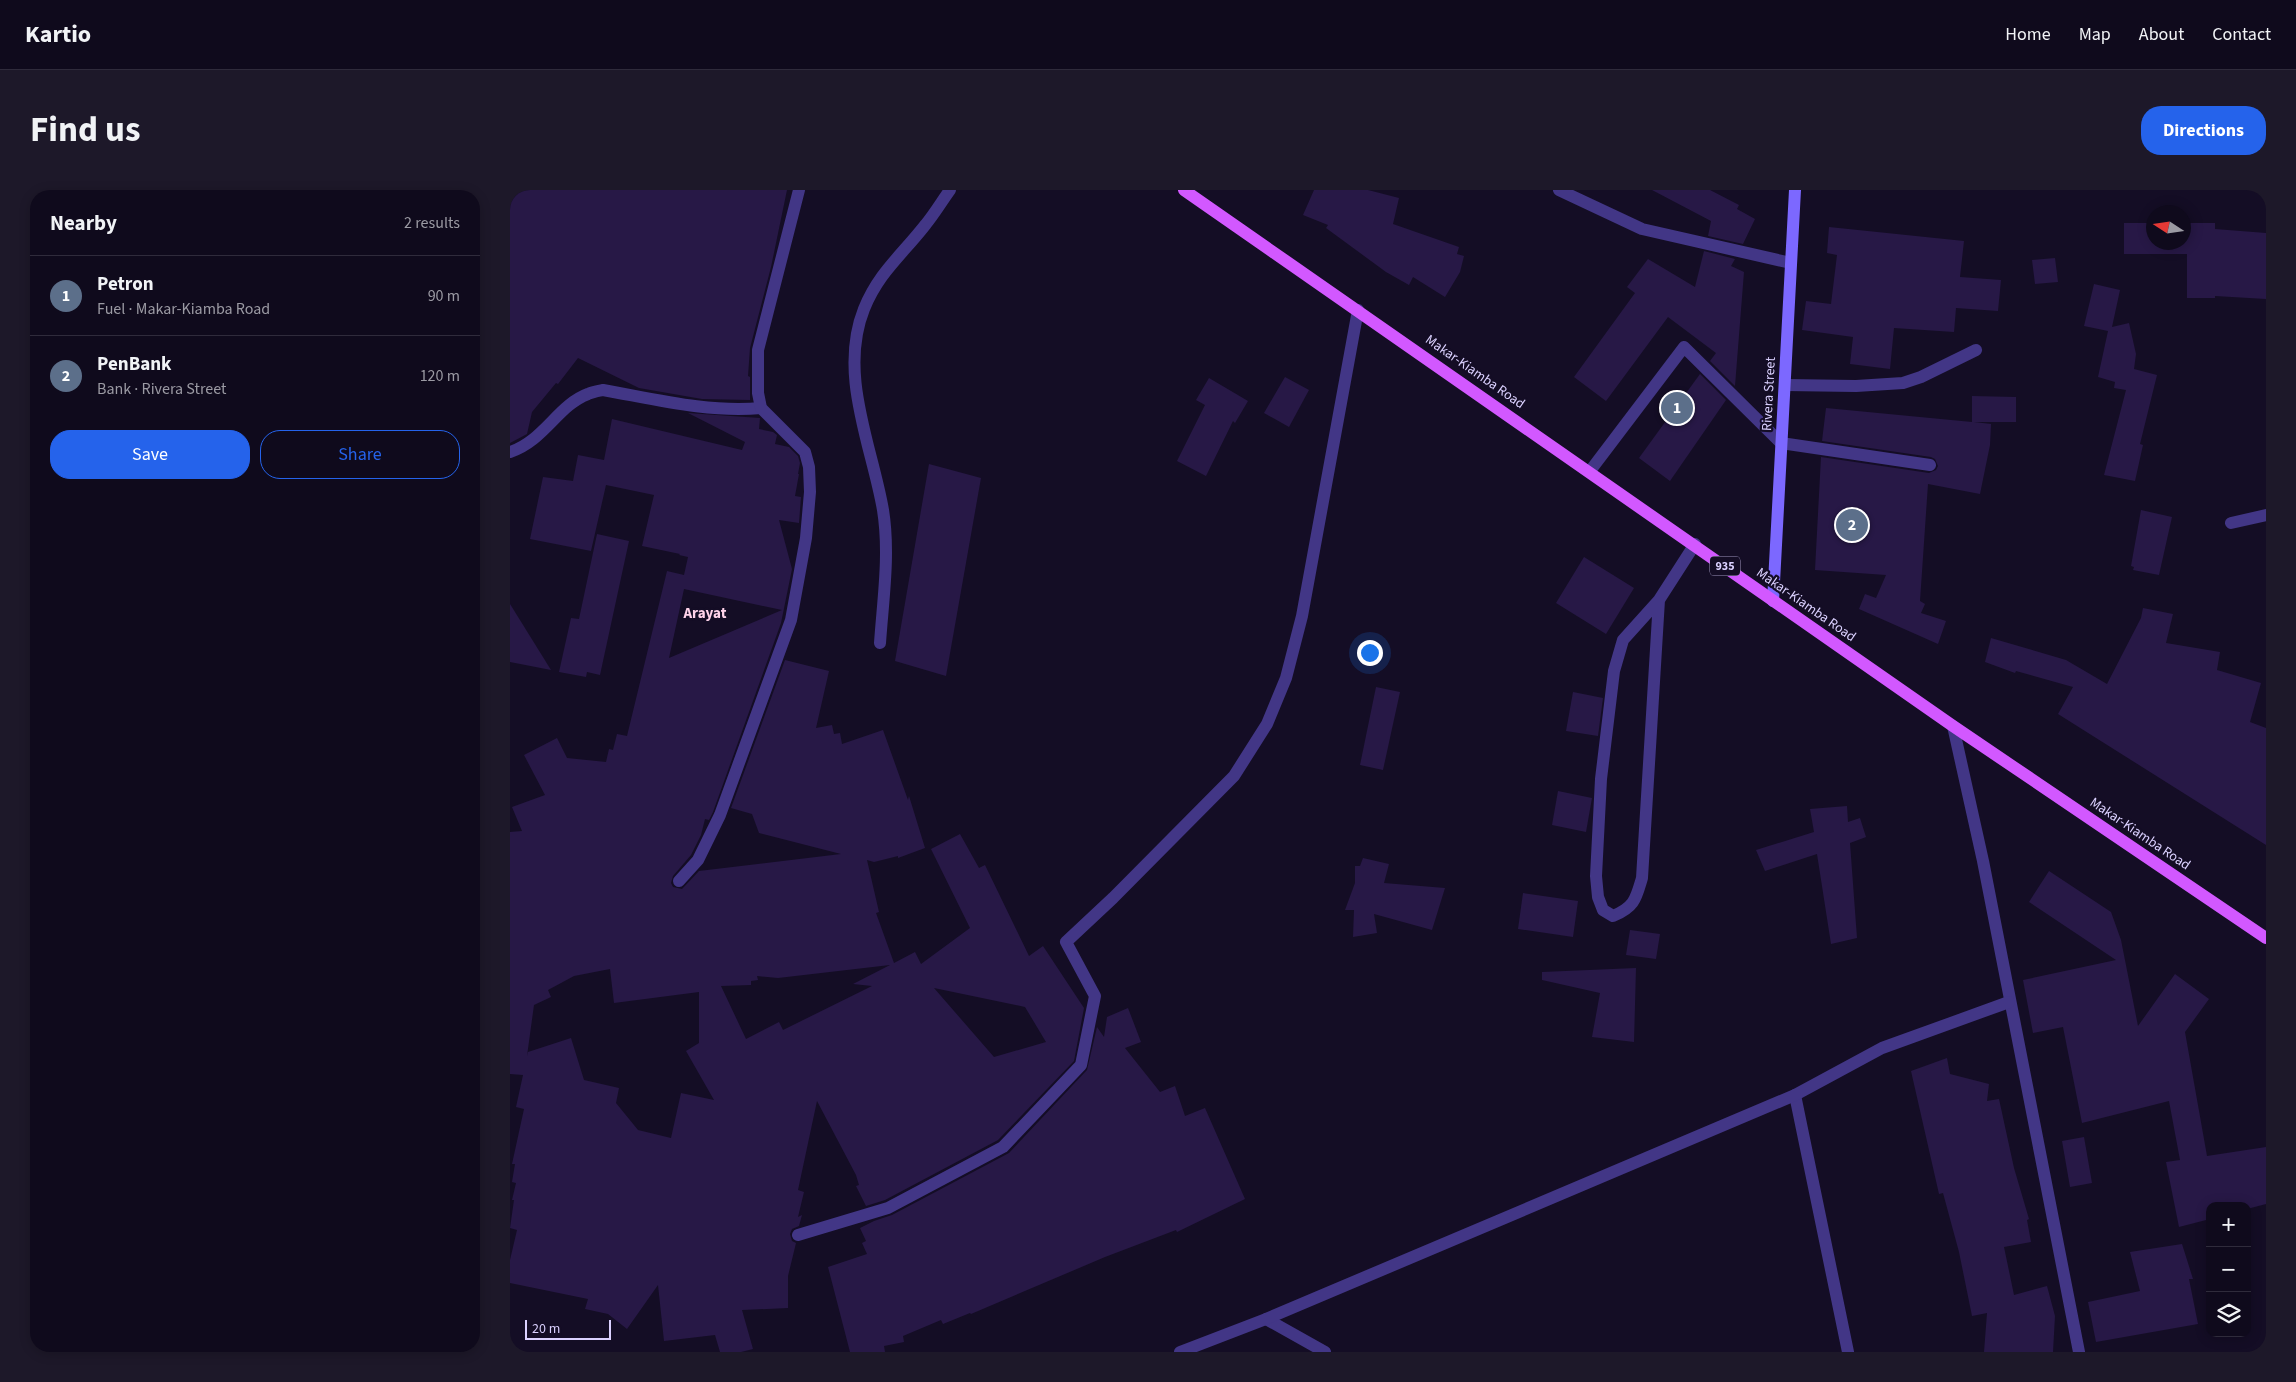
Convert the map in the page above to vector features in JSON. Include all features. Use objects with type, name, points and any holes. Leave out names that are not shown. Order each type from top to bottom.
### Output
[{"type":"main road","name":"Makar-Kiamba Road","points":[[1185,190],[1954,726],[2266,938]]},
{"type":"street","points":[[679,881],[698,860],[720,815],[791,620],[806,538],[810,492],[809,467],[805,452],[761,408],[758,393],[758,350],[798,190]]},
{"type":"street","points":[[880,643],[887,559],[884,521],[857,395],[854,363],[857,335],[864,310],[881,275],[926,224],[950,190]]},
{"type":"street","points":[[1558,190],[1642,229],[1790,263]]},
{"type":"street","name":"Rivera Street","points":[[1773,600],[1794,190]]},
{"type":"street","points":[[798,1235],[888,1208],[1004,1147],[1081,1065],[1095,996],[1066,942],[1113,898],[1234,776],[1267,724],[1286,678],[1302,616],[1358,310]]},
{"type":"street","points":[[1590,471],[1684,347],[1781,443],[1930,465]]},
{"type":"street","points":[[1785,386],[1856,386],[1903,383],[1921,377],[1976,350]]},
{"type":"street","points":[[510,452],[532,442],[576,401],[588,394],[603,390],[714,408],[742,410],[761,408]]},
{"type":"street","points":[[2230,523],[2266,515]]},
{"type":"street","points":[[1659,600],[1642,878],[1634,903],[1624,911],[1613,916],[1602,910],[1598,897],[1596,876],[1600,779],[1614,671],[1623,640],[1659,600],[1695,544]]},
{"type":"street","points":[[1954,726],[1983,861],[2009,1002],[2079,1352]]},
{"type":"street","points":[[1180,1352],[1266,1319],[1795,1095],[1882,1048],[2009,1002]]},
{"type":"street","points":[[1795,1095],[1848,1352]]},
{"type":"street","points":[[1266,1319],[1325,1352]]},
{"type":"building","points":[[510,190],[787,190],[771,267],[750,348],[748,376],[750,377],[750,400],[702,399],[639,388],[578,358],[558,384],[556,383],[532,412],[527,434],[510,443]]},
{"type":"building","points":[[1314,190],[1368,190],[1399,198],[1393,224],[1459,247],[1457,254],[1464,256],[1460,272],[1445,297],[1413,277],[1409,285],[1386,272],[1326,228],[1328,225],[1303,215]]},
{"type":"building","points":[[1652,190],[1710,190],[1739,205],[1737,209],[1755,219],[1743,244],[1708,236],[1711,221]]},
{"type":"building","points":[[2124,223],[2146,223],[2146,250],[2191,250],[2191,223],[2215,223],[2215,229],[2266,233],[2266,299],[2215,296],[2215,298],[2187,298],[2187,254],[2124,254]]},
{"type":"building","points":[[1829,227],[1964,241],[1960,277],[2001,280],[1998,311],[1956,308],[1954,332],[1894,328],[1890,369],[1850,364],[1853,337],[1802,330],[1806,301],[1831,304],[1837,255],[1827,253]]},
{"type":"building","points":[[1704,251],[1735,259],[1731,266],[1744,272],[1735,386],[1710,361],[1716,353],[1668,317],[1606,401],[1574,377],[1635,293],[1627,287],[1648,259],[1695,287]]},
{"type":"building","points":[[2055,258],[2058,282],[2035,284],[2032,260]]},
{"type":"building","points":[[2094,284],[2120,290],[2112,327],[2129,323],[2136,354],[2134,369],[2157,375],[2140,444],[2143,445],[2135,481],[2104,475],[2126,390],[2114,388],[2115,382],[2098,377],[2108,331],[2084,326]]},
{"type":"building","points":[[1700,374],[1726,400],[1670,481],[1639,458]]},
{"type":"building","points":[[1285,377],[1309,390],[1289,427],[1264,413]]},
{"type":"building","points":[[1209,378],[1248,401],[1235,423],[1233,421],[1206,476],[1177,461],[1205,405],[1196,400]]},
{"type":"building","points":[[1972,396],[2016,397],[2016,422],[1974,422],[1991,424],[1990,445],[1980,494],[1928,484],[1920,601],[1925,604],[1921,613],[1946,621],[1938,644],[1859,609],[1865,594],[1876,598],[1886,575],[1815,570],[1821,457],[1929,473],[1936,470],[1938,466],[1935,459],[1931,457],[1822,441],[1826,408],[1972,422]]},
{"type":"building","points":[[688,413],[760,418],[759,429],[773,432],[777,435],[775,444],[789,447],[798,456],[800,463],[795,496],[801,497],[799,523],[779,520],[792,569],[781,623],[713,812],[709,820],[705,819],[701,835],[691,855],[673,876],[671,883],[673,887],[682,889],[699,871],[841,854],[759,833],[752,814],[731,808],[785,660],[829,671],[816,728],[832,725],[834,734],[840,733],[842,744],[883,730],[908,800],[909,796],[925,848],[898,858],[898,856],[874,862],[867,860],[879,912],[876,913],[894,963],[915,952],[921,964],[970,928],[931,849],[960,834],[979,868],[985,865],[1029,956],[1043,946],[1084,1008],[1074,1061],[998,1140],[885,1200],[866,1206],[856,1186],[859,1185],[856,1175],[817,1101],[798,1190],[804,1192],[798,1217],[802,1215],[799,1226],[792,1229],[790,1234],[792,1241],[796,1243],[788,1276],[788,1308],[742,1310],[753,1349],[741,1352],[720,1352],[715,1335],[664,1341],[658,1285],[627,1329],[608,1314],[585,1309],[588,1299],[510,1283],[510,1260],[517,1230],[510,1228],[514,1200],[512,1200],[516,1183],[512,1182],[515,1164],[512,1164],[524,1109],[516,1107],[523,1075],[510,1074],[510,832],[522,831],[512,807],[545,795],[524,755],[557,738],[567,758],[606,762],[609,749],[613,750],[617,734],[627,736],[667,571],[684,575],[688,557],[642,546],[654,495],[606,485],[591,551],[530,539],[543,477],[573,481],[578,455],[604,460],[612,419],[742,450],[745,442]],"holes":[[[684,589],[782,610],[669,658]],[[890,965],[853,984],[872,986],[783,1030],[779,1022],[746,1039],[721,986],[751,985],[751,981],[758,980],[757,976],[778,978]],[[610,969],[614,1003],[699,992],[699,1043],[686,1051],[714,1100],[681,1093],[671,1138],[638,1130],[616,1103],[619,1088],[584,1080],[571,1038],[528,1052],[527,1056],[534,1005],[551,997],[548,990],[574,976]],[[934,988],[1025,1007],[1046,1042],[994,1057]]]},
{"type":"building","points":[[929,464],[981,478],[946,676],[895,661]]},
{"type":"building","points":[[2141,510],[2172,517],[2159,575],[2133,570],[2134,567],[2131,566]]},
{"type":"building","points":[[597,534],[629,541],[600,675],[587,672],[586,677],[559,672],[571,618],[579,619]]},
{"type":"building","points":[[1584,557],[1634,588],[1606,634],[1556,603]]},
{"type":"building","points":[[510,604],[551,670],[510,662]]},
{"type":"building","points":[[2143,608],[2173,614],[2166,643],[2220,652],[2217,670],[2261,683],[2250,722],[2266,728],[2266,845],[2058,714],[2073,687],[2016,671],[2015,673],[1985,662],[1991,638],[2066,660],[2107,684],[2141,618]]},
{"type":"building","points":[[1376,687],[1400,692],[1383,770],[1360,765]]},
{"type":"building","points":[[1573,692],[1603,698],[1598,736],[1566,731]]},
{"type":"building","points":[[1558,791],[1592,798],[1586,832],[1552,825]]},
{"type":"building","points":[[1847,806],[1848,822],[1860,818],[1866,837],[1850,843],[1857,938],[1831,944],[1817,854],[1765,871],[1756,850],[1814,832],[1810,809]]},
{"type":"building","points":[[1363,858],[1389,864],[1384,883],[1445,888],[1432,930],[1374,914],[1377,933],[1353,937],[1354,910],[1345,910],[1355,883],[1355,866],[1360,866]]},
{"type":"building","points":[[2049,871],[2111,912],[2121,940],[2138,1026],[2175,974],[2209,999],[2185,1032],[2207,1156],[2266,1147],[2266,1204],[2251,1208],[2251,1202],[2206,1202],[2206,1220],[2179,1227],[2166,1162],[2180,1160],[2169,1101],[2082,1123],[2063,1027],[2033,1033],[2023,980],[2116,960],[2029,902]]},
{"type":"building","points":[[1523,893],[1578,901],[1573,937],[1518,929]]},
{"type":"building","points":[[1630,930],[1660,934],[1656,959],[1626,955]]},
{"type":"building","points":[[1636,968],[1634,1042],[1592,1037],[1600,993],[1542,980],[1542,972]]},
{"type":"building","points":[[1128,1008],[1141,1042],[1125,1048],[1160,1092],[1175,1086],[1185,1116],[1205,1108],[1245,1199],[1177,1232],[1176,1230],[1105,1257],[971,1314],[943,1324],[941,1320],[903,1336],[904,1342],[884,1346],[885,1352],[850,1352],[828,1267],[867,1254],[862,1243],[866,1241],[860,1228],[892,1215],[1009,1153],[1087,1070],[1097,1027],[1104,1037],[1107,1017]]},
{"type":"building","points":[[1947,1058],[1950,1074],[1989,1084],[1987,1101],[1999,1099],[2014,1168],[2029,1219],[2027,1220],[2031,1242],[2004,1247],[2014,1295],[2047,1286],[2055,1316],[2053,1352],[1984,1352],[1987,1313],[1972,1316],[1959,1252],[1943,1193],[1939,1194],[1911,1071]]},
{"type":"building","points":[[2084,1137],[2092,1183],[2070,1187],[2062,1141]]},
{"type":"building","points":[[2182,1244],[2193,1279],[2189,1279],[2198,1324],[2096,1342],[2088,1302],[2140,1291],[2130,1252]]},
{"type":"place","name":"Petron","points":[[1677,408]]},
{"type":"place","name":"PenBank","points":[[1852,525]]},
{"type":"district","name":"Arayat","points":[[705,613]]}]
